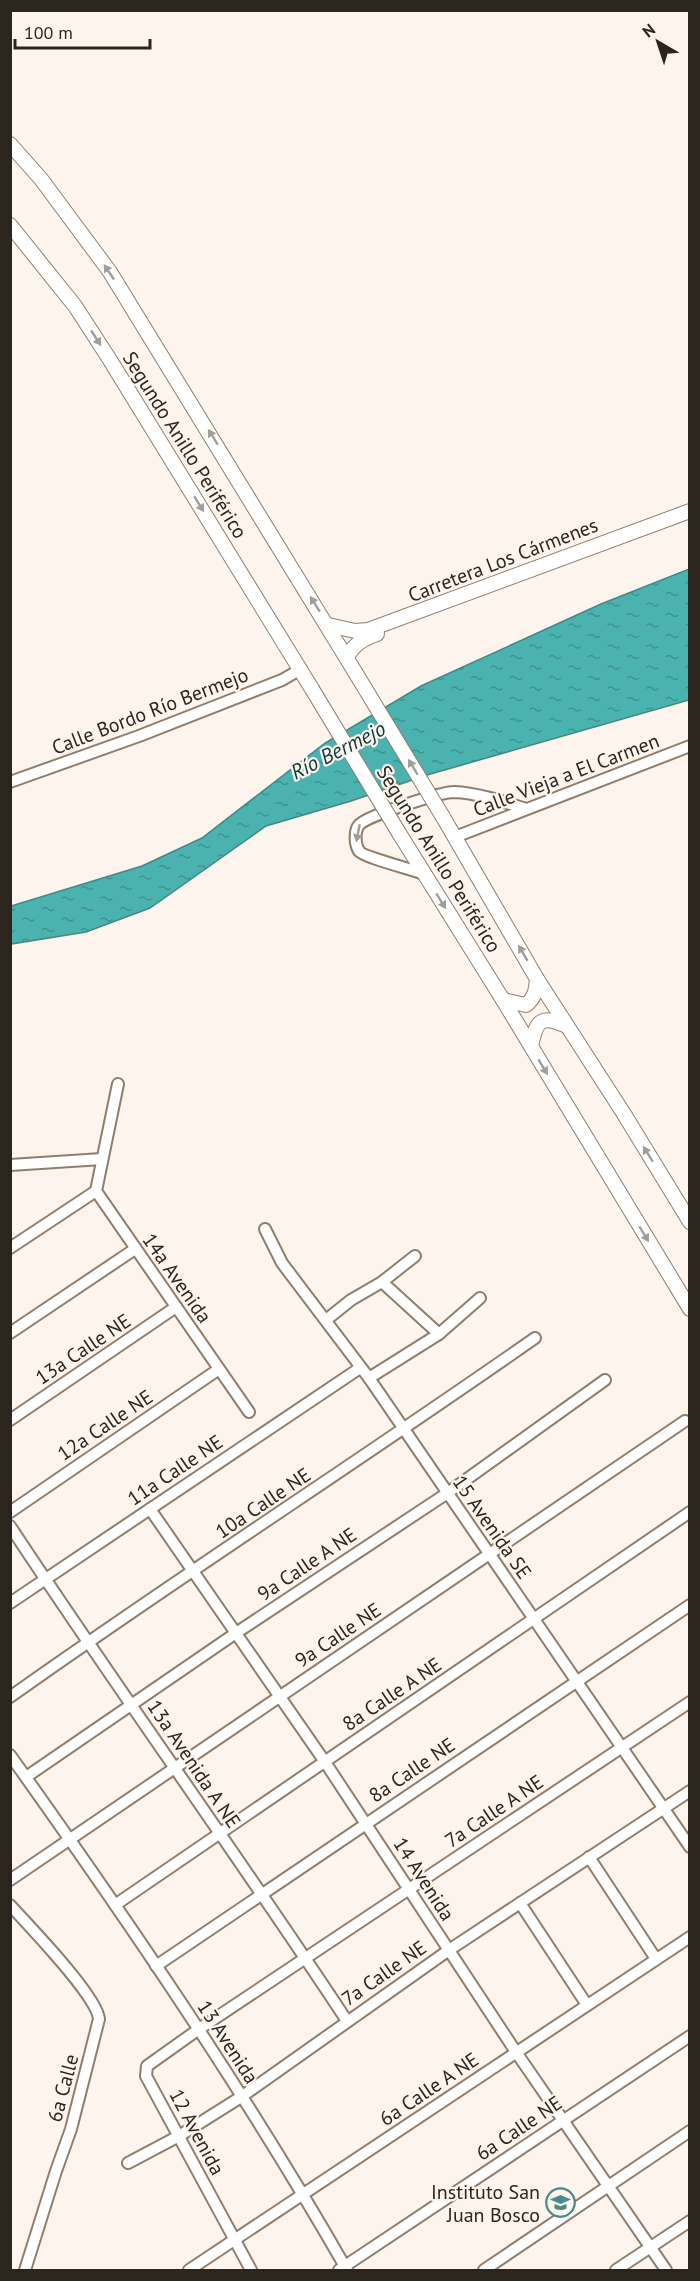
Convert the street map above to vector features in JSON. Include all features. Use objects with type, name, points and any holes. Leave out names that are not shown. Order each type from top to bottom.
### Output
[{"type":"main road","name":"Segundo Anillo Periférico","points":[[10,144],[41,179],[110,272],[328,625],[537,979],[685,1208],[690,1222]]},
{"type":"main road","name":"Segundo Anillo Periférico","points":[[10,225],[75,306],[104,351],[301,669],[399,834],[503,1000],[690,1309]]},
{"type":"main road","name":"Carretera Los Cármenes","points":[[328,625],[346,630],[368,630],[690,511]]},
{"type":"main road","name":"Carretera Los Cármenes","points":[[347,657],[352,648],[370,636],[690,517]]},
{"type":"main road","points":[[503,1000],[526,1005],[535,994],[537,979]]},
{"type":"main road","points":[[531,1046],[534,1030],[544,1020],[550,1019],[567,1026]]},
{"type":"street","name":"Calle Bordo Río Bermejo","points":[[10,782],[139,736],[282,680],[301,669]]},
{"type":"street","name":"Calle Vieja a El Carmen","points":[[455,837],[690,746]]},
{"type":"street","points":[[424,874],[395,863],[366,857],[359,851],[356,842],[357,828],[360,824],[380,814],[440,794],[453,792],[471,794],[526,809]]},
{"type":"street","points":[[10,1248],[96,1191],[118,1084]]},
{"type":"street","points":[[10,1165],[102,1159]]},
{"type":"street","name":"14a Avenida","points":[[96,1191],[249,1412]]},
{"type":"street","name":"15 Avenida SE","points":[[265,1229],[282,1263],[369,1378],[446,1494],[690,1847]]},
{"type":"street","points":[[10,1333],[135,1249]]},
{"type":"street","points":[[326,1320],[351,1300],[382,1282],[415,1256]]},
{"type":"street","points":[[382,1282],[439,1334]]},
{"type":"street","points":[[369,1378],[439,1334],[480,1298]]},
{"type":"street","name":"13a Calle NE","points":[[10,1420],[176,1308]]},
{"type":"street","name":"10a Calle NE","points":[[10,1697],[87,1642],[404,1430],[534,1338]]},
{"type":"street","name":"11a Calle NE","points":[[10,1603],[360,1368]]},
{"type":"street","name":"12a Calle NE","points":[[10,1512],[219,1369]]},
{"type":"street","name":"9a Calle A NE","points":[[26,1777],[236,1633],[446,1494],[606,1380]]},
{"type":"street","name":"9a Calle NE","points":[[10,1880],[686,1421]]},
{"type":"street","name":"14 Avenida","points":[[150,1509],[325,1762],[516,2052],[666,2271]]},
{"type":"street","name":"8a Calle A NE","points":[[115,1905],[690,1512]]},
{"type":"street","name":"13a Avenida A NE","points":[[10,1526],[347,2022]]},
{"type":"street","name":"8a Calle NE","points":[[156,1966],[690,1605]]},
{"type":"street","name":"7a Calle A NE","points":[[199,2029],[690,1702]]},
{"type":"street","name":"13 Avenida","points":[[10,1755],[199,2029],[303,2194],[344,2269]]},
{"type":"street","name":"7a Calle NE","points":[[128,2163],[179,2136],[241,2097],[449,1950],[690,1791]]},
{"type":"street","points":[[589,1857],[656,1959]]},
{"type":"street","points":[[520,1903],[587,2005]]},
{"type":"street","name":"6a Calle","points":[[10,1905],[86,1991],[99,2013],[71,2129],[26,2271]]},
{"type":"street","name":"6a Calle A NE","points":[[189,2271],[690,1937]]},
{"type":"street","name":"12 Avenida","points":[[199,2029],[152,2062],[146,2070],[146,2076],[251,2271]]},
{"type":"street","name":"6a Calle NE","points":[[344,2269],[563,2119],[690,2036]]},
{"type":"street","points":[[484,2271],[690,2131]]},
{"type":"street","points":[[616,2271],[690,2221]]},
{"type":"water","name":"Río Bermejo","points":[[689,569],[689,700],[427,775],[351,801],[266,826],[150,908],[86,932],[11,944],[11,906],[142,866],[202,838],[325,743],[421,686],[601,604]]},
{"type":"place","name":"Instituto San Juan Bosco","points":[[561,2203]]}]
